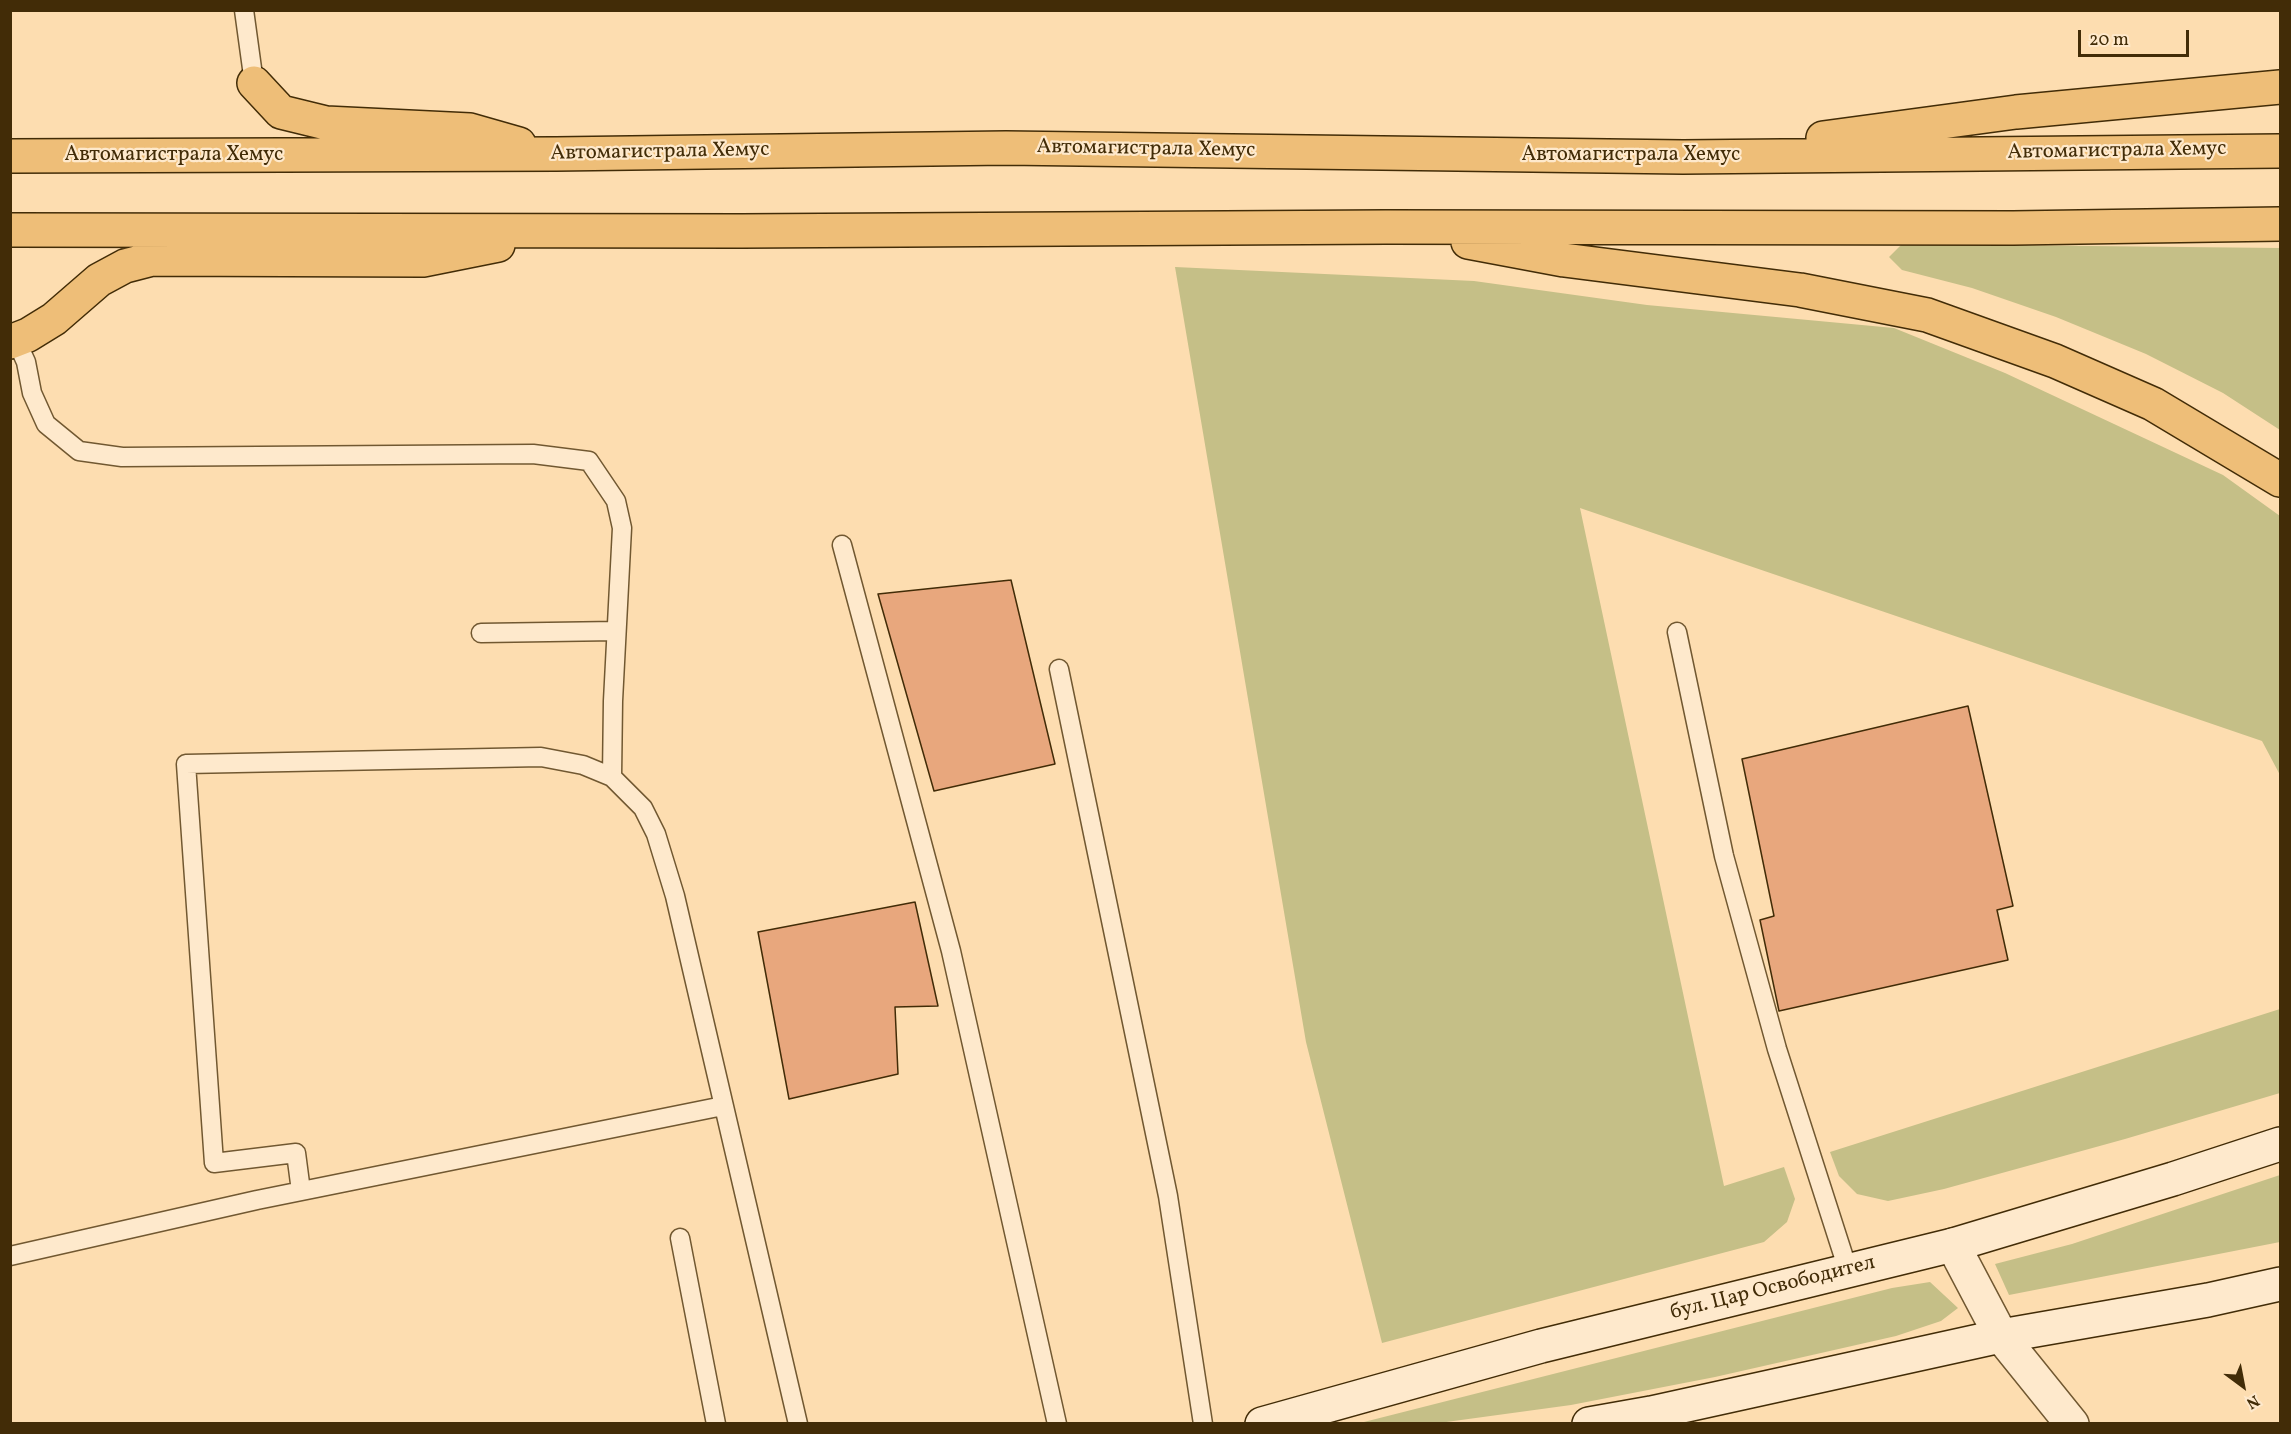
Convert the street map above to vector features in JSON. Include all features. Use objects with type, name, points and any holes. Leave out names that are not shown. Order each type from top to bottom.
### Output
[{"type":"highway","points":[[254,82],[281,112],[326,123],[470,130],[555,154]]},
{"type":"highway","points":[[1683,157],[2016,112],[2280,87]]},
{"type":"highway","name":"Автомагистрала Хемус","points":[[10,156],[555,154],[1006,148],[1683,157],[2280,150]]},
{"type":"highway","points":[[10,230],[2013,228],[2280,224]]},
{"type":"highway","points":[[1386,227],[1564,260],[1800,290],[1927,315],[2055,361],[2153,404],[2280,480]]},
{"type":"highway","points":[[13,341],[28,335],[54,319],[99,280],[125,266],[152,259],[423,260],[572,231]]},
{"type":"main road","name":"бул. Цар Освободител","points":[[1262,1424],[1541,1346],[1953,1245],[2173,1179],[2280,1144]]},
{"type":"main road","points":[[1953,1245],[2001,1336],[2072,1424]]},
{"type":"main road","points":[[1589,1424],[1651,1413],[2001,1336],[2208,1300],[2280,1284]]},
{"type":"lane","points":[[244,10],[254,82]]},
{"type":"lane","points":[[13,341],[26,362],[32,393],[46,424],[79,451],[122,457],[533,453],[589,461],[616,501],[622,528],[616,631],[612,777]]},
{"type":"lane","points":[[842,545],[951,951],[1057,1424]]},
{"type":"lane","points":[[482,633],[616,631]]},
{"type":"lane","points":[[1677,632],[1724,856],[1777,1049],[1848,1270]]},
{"type":"lane","points":[[1059,669],[1168,1196],[1203,1424]]},
{"type":"lane","points":[[301,1191],[296,1153],[214,1162],[186,764],[541,757],[583,765],[612,777],[643,808],[656,834],[675,896],[798,1424]]},
{"type":"lane","points":[[10,1256],[301,1191],[723,1106]]},
{"type":"lane","points":[[680,1238],[716,1424]]},
{"type":"shaded area","points":[[1902,244],[2280,248],[2280,430],[2223,393],[2146,354],[2056,317],[1972,288],[1902,270],[1889,257]]},
{"type":"shaded area","points":[[1175,267],[1474,281],[1647,305],[1894,328],[2005,373],[2223,475],[2280,516],[2280,775],[2262,741],[1580,508],[1724,1186],[1784,1167],[1795,1199],[1787,1222],[1764,1242],[1382,1343],[1306,1042]]},
{"type":"shaded area","points":[[2280,1009],[2280,1093],[1944,1189],[1888,1201],[1857,1194],[1839,1176],[1830,1152]]},
{"type":"shaded area","points":[[2280,1175],[2280,1242],[2009,1295],[1995,1264],[2072,1244]]},
{"type":"shaded area","points":[[1930,1282],[1958,1308],[1941,1321],[1896,1336],[1715,1377],[1571,1405],[1439,1423],[1360,1423],[1892,1288]]},
{"type":"building","points":[[1011,580],[1055,764],[934,791],[878,594]]},
{"type":"building","points":[[1968,706],[2013,906],[1997,910],[2008,960],[1779,1011],[1760,920],[1774,916],[1742,759]]},
{"type":"building","points":[[915,902],[938,1006],[895,1007],[898,1074],[789,1099],[758,932]]}]
